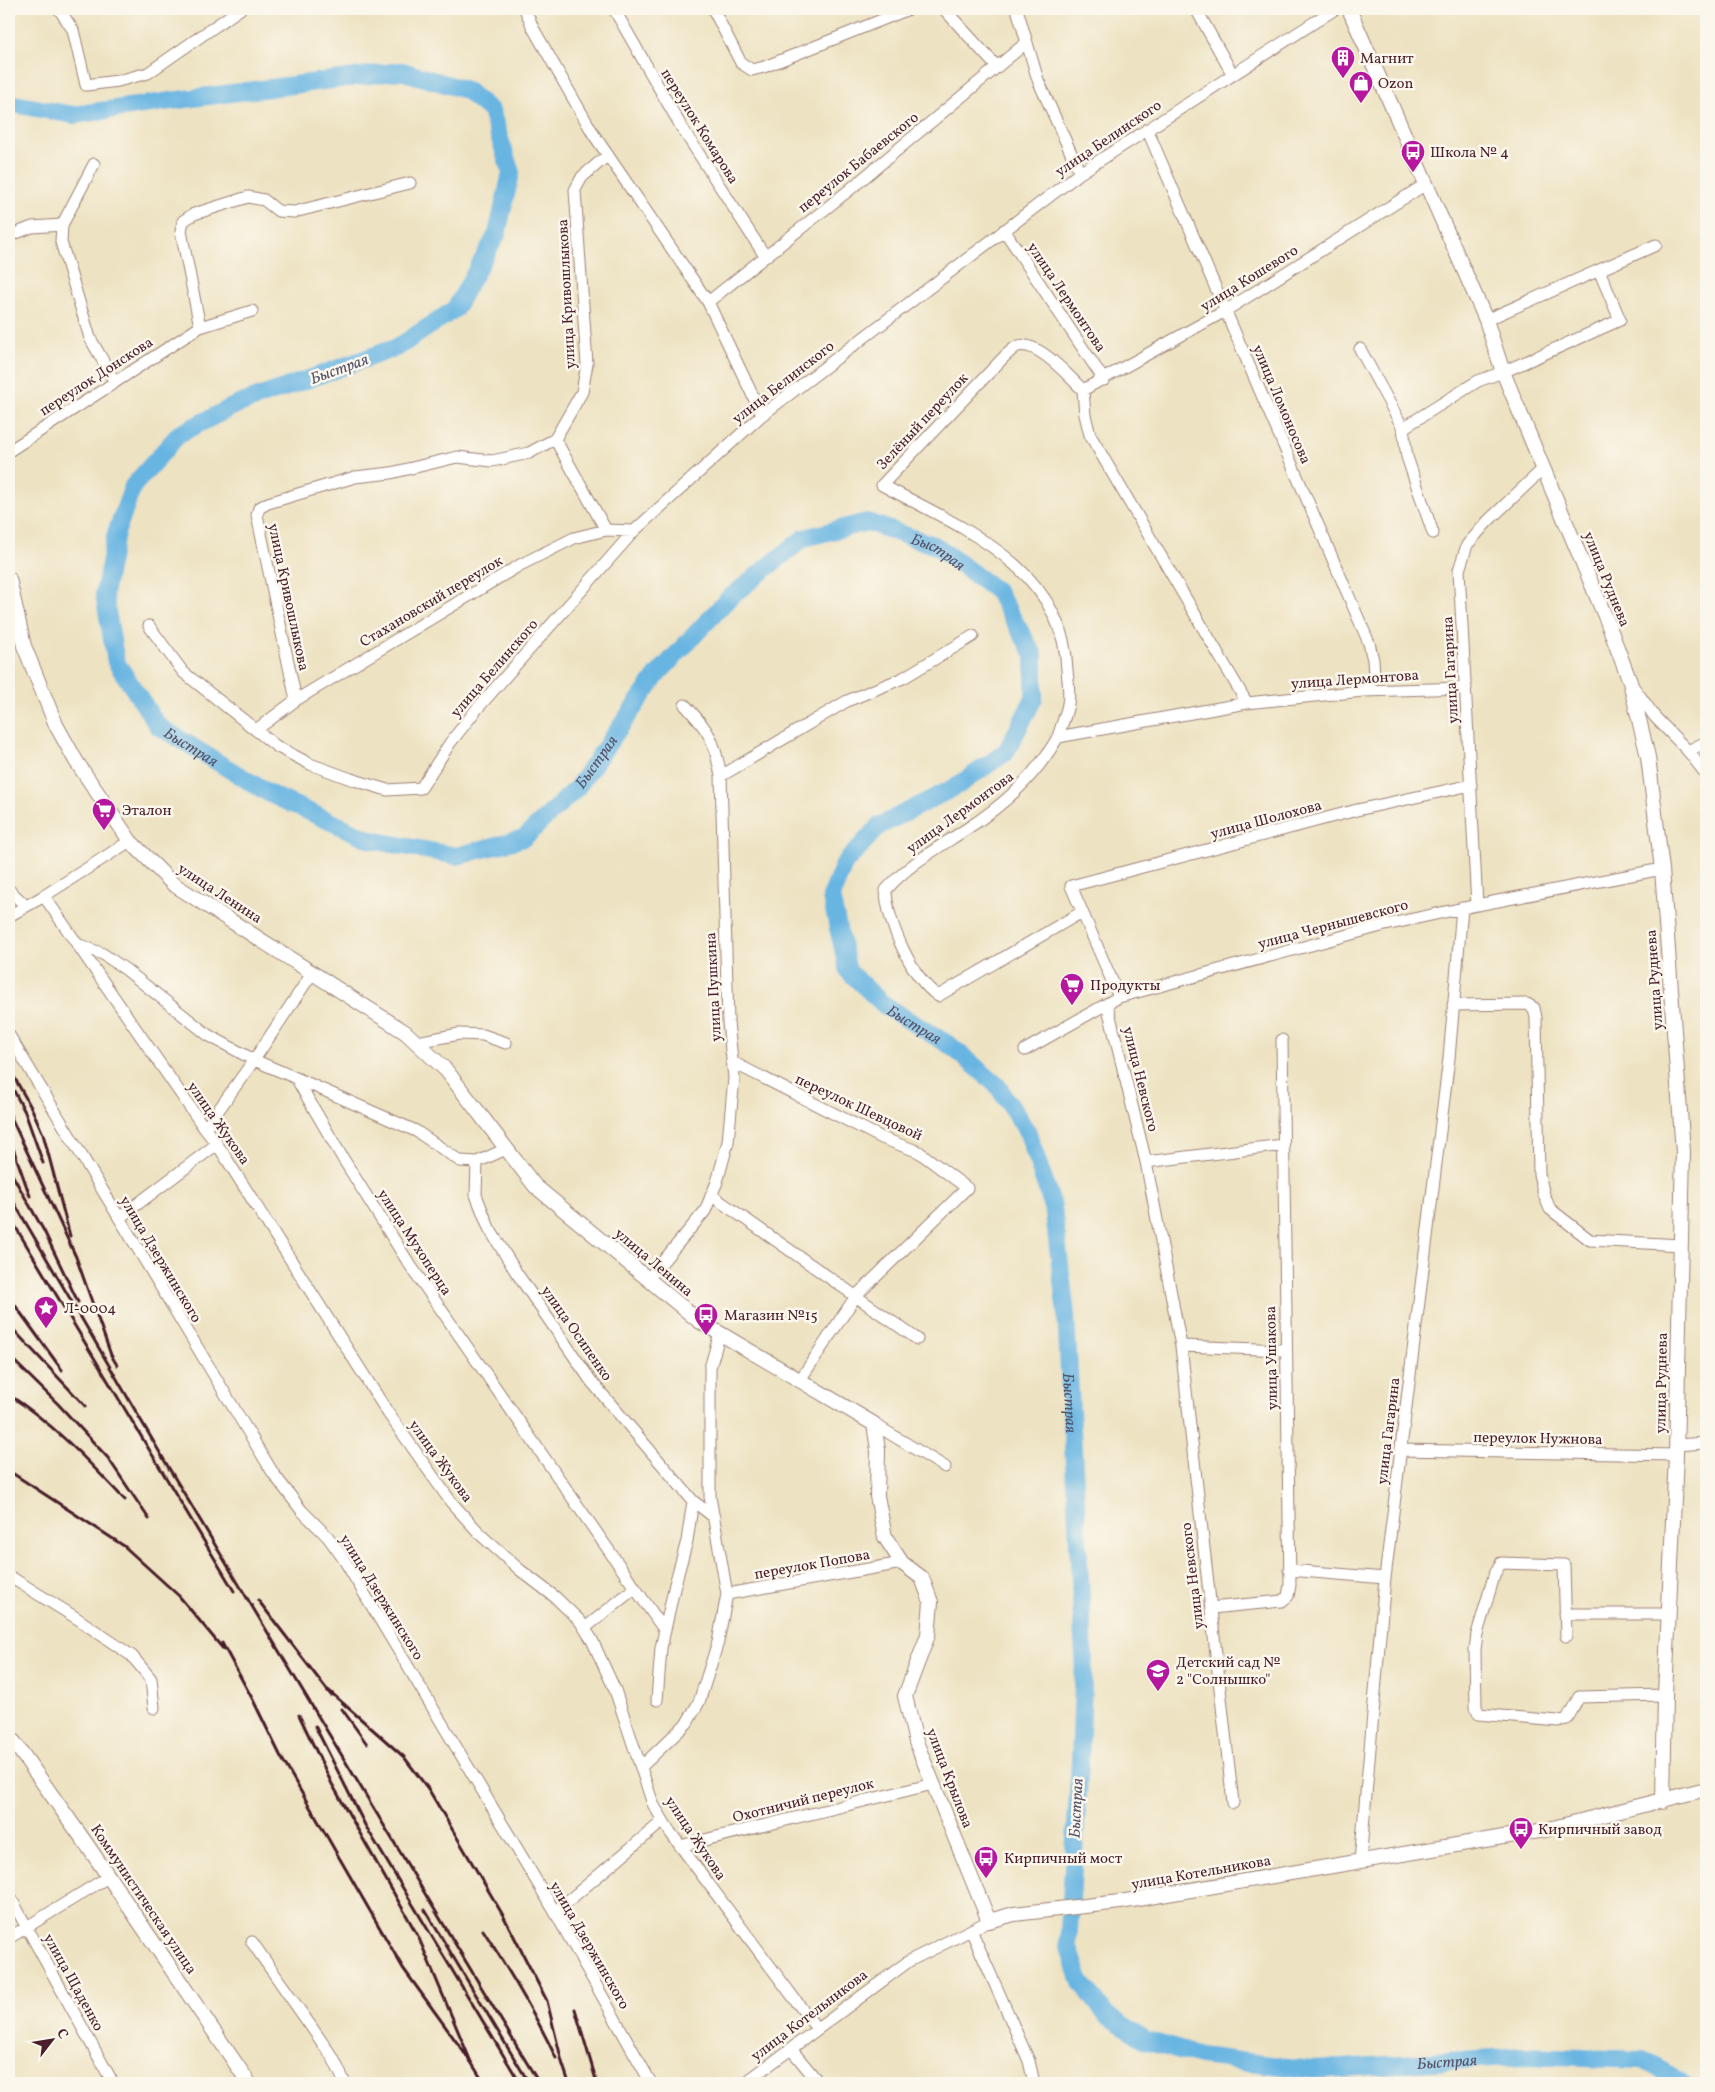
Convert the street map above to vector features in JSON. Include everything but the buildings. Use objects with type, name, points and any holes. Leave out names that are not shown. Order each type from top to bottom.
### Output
[{"type":"street","points":[[59,9],[73,30],[86,85],[118,81],[148,73],[240,9]]},
{"type":"street","points":[[525,9],[533,28],[594,135],[708,302],[762,415]]},
{"type":"street","name":"переулок Комарова","points":[[614,9],[682,128],[765,256]]},
{"type":"street","points":[[713,9],[741,63],[752,70],[764,67],[909,9]]},
{"type":"street","points":[[944,9],[997,67]]},
{"type":"street","points":[[1017,9],[1038,80],[1080,173]]},
{"type":"street","points":[[1196,9],[1233,75]]},
{"type":"street","name":"улица Белинского","points":[[256,730],[276,746],[310,764],[351,780],[388,790],[421,788],[450,743],[476,710],[634,531],[762,415],[1080,173],[1335,9]]},
{"type":"street","name":"улица Руднева","points":[[1349,9],[1486,320],[1503,372],[1544,468],[1630,682],[1648,758],[1662,869],[1683,1152],[1676,1450],[1664,1695],[1663,1801]]},
{"type":"street","name":"переулок Бабаевского","points":[[708,302],[848,191],[1026,43]]},
{"type":"street","name":"улица Ломоносова","points":[[1147,130],[1368,643],[1374,675],[1362,691]]},
{"type":"street","name":"улица Кривошлыкова","points":[[296,700],[256,516],[260,508],[268,503],[355,477],[391,474],[457,457],[492,461],[529,454],[555,439],[582,392],[587,364],[575,190],[582,177],[608,155]]},
{"type":"street","points":[[94,164],[62,225],[62,242],[90,338],[115,382]]},
{"type":"street","points":[[200,327],[181,231],[183,221],[194,214],[248,197],[264,200],[278,211],[294,212],[410,183]]},
{"type":"street","name":"улица Кошевого","points":[[1083,390],[1225,311],[1426,184]]},
{"type":"street","points":[[9,236],[32,228],[62,225]]},
{"type":"street","name":"улица Лермонтова","points":[[1004,230],[1104,380]]},
{"type":"street","points":[[1486,320],[1656,245]]},
{"type":"street","points":[[1403,428],[1478,381],[1503,372],[1620,320],[1599,270]]},
{"type":"street","name":"переулок Донскова","points":[[9,451],[200,327],[252,311]]},
{"type":"street","name":"Зелёный переулок","points":[[1058,737],[1068,703],[1067,660],[1062,631],[1048,604],[1030,579],[1011,560],[968,531],[882,486],[1005,356],[1018,346],[1031,347],[1043,353],[1083,390]]},
{"type":"street","points":[[1360,349],[1403,428],[1407,457],[1433,533]]},
{"type":"street","points":[[1083,390],[1085,416],[1090,435],[1247,703]]},
{"type":"street","points":[[555,439],[606,530]]},
{"type":"street","name":"улица Гагарина","points":[[1477,904],[1460,570],[1467,546],[1488,521],[1544,468]]},
{"type":"street","name":"Стахановский переулок","points":[[256,730],[296,700],[520,565],[574,538],[606,530],[634,531]]},
{"type":"street","name":"улица Ленина","points":[[9,578],[24,646],[56,725],[76,762],[130,841],[173,884],[373,1009],[405,1032],[446,1070],[535,1186],[699,1321],[945,1467]]},
{"type":"street","points":[[149,626],[183,672],[256,730]]},
{"type":"street","points":[[721,776],[847,701],[903,678],[974,636]]},
{"type":"street","points":[[1630,682],[1655,717],[1688,751],[1706,774]]},
{"type":"street","name":"улица Лермонтова","points":[[1082,912],[938,996],[927,988],[916,972],[896,932],[886,905],[886,890],[899,876],[928,853],[966,830],[1024,785],[1046,758],[1058,737],[1247,703],[1362,691],[1466,688]]},
{"type":"street","name":"улица Пушкина","points":[[649,1278],[705,1210],[718,1182],[728,1142],[734,1078],[728,1022],[721,776],[716,750],[708,730],[685,705]]},
{"type":"street","points":[[1688,751],[1706,742]]},
{"type":"street","name":"улица Шолохова","points":[[1082,912],[1071,886],[1357,810],[1471,786]]},
{"type":"street","points":[[9,916],[130,841]]},
{"type":"street","name":"улица Чернышевского","points":[[1025,1050],[1119,997],[1381,926],[1477,904],[1662,869]]},
{"type":"street","points":[[9,890],[26,906]]},
{"type":"street","name":"улица Жукова","points":[[44,896],[217,1144],[388,1413],[451,1502],[483,1537],[520,1570],[555,1597],[585,1628],[615,1690],[653,1804],[680,1846],[817,2029]]},
{"type":"street","name":"улица Гагарина","points":[[1360,1862],[1385,1578],[1454,1005],[1462,908]]},
{"type":"street","points":[[1082,912],[1119,997]]},
{"type":"street","points":[[77,944],[103,954],[125,969],[208,1035],[254,1060],[416,1131],[460,1161],[477,1162],[506,1149]]},
{"type":"street","points":[[205,1129],[313,972]]},
{"type":"street","name":"улица Невского","points":[[1107,1004],[1146,1162],[1181,1346],[1234,1803]]},
{"type":"street","points":[[1454,1005],[1527,1004],[1534,1008],[1536,1018],[1540,1174],[1544,1195],[1550,1209],[1590,1240],[1681,1245]]},
{"type":"street","points":[[416,1042],[459,1034],[483,1035],[506,1043]]},
{"type":"street","name":"улица Дзержинского","points":[[9,1035],[273,1473],[302,1511],[328,1537],[343,1558],[555,1912],[651,2083]]},
{"type":"street","name":"улица Ушакова","points":[[1211,1608],[1282,1600],[1288,1596],[1282,1040]]},
{"type":"street","name":"переулок Шевцовой","points":[[732,1062],[882,1138],[919,1152],[967,1188],[856,1296]]},
{"type":"street","name":"улица Мухоперца","points":[[296,1078],[342,1157],[408,1262],[665,1631]]},
{"type":"street","points":[[119,1218],[217,1144]]},
{"type":"street","points":[[1146,1162],[1284,1145]]},
{"type":"street","name":"улица Осипенко","points":[[477,1162],[476,1195],[489,1228],[516,1272],[591,1381],[693,1501],[714,1516]]},
{"type":"street","points":[[712,1195],[918,1339]]},
{"type":"street","points":[[800,1380],[856,1296]]},
{"type":"street","points":[[641,1767],[687,1723],[699,1702],[718,1642],[727,1594],[710,1497],[710,1368],[720,1333]]},
{"type":"street","points":[[1181,1346],[1286,1350]]},
{"type":"street","name":"улица Крылова","points":[[874,1424],[878,1450],[877,1496],[884,1538],[902,1563],[922,1578],[932,1602],[928,1635],[905,1696],[916,1742],[989,1921]]},
{"type":"street","name":"переулок Нужнова","points":[[1400,1450],[1676,1450],[1706,1443]]},
{"type":"street","points":[[657,1700],[661,1648],[675,1584],[687,1541],[693,1501]]},
{"type":"street","name":"переулок Попова","points":[[727,1594],[902,1563]]},
{"type":"street","points":[[1566,1636],[1564,1565],[1501,1563],[1495,1573],[1477,1634],[1475,1650],[1476,1707],[1479,1714],[1558,1721],[1567,1719],[1579,1697],[1664,1695]]},
{"type":"street","points":[[1289,1570],[1385,1578]]},
{"type":"street","points":[[9,1576],[78,1619],[132,1656],[152,1679],[154,1708]]},
{"type":"street","points":[[585,1628],[635,1588]]},
{"type":"street","points":[[1565,1614],[1668,1614]]},
{"type":"street","name":"Коммунистическая улица","points":[[9,1734],[249,2083]]},
{"type":"street","name":"Охотничий переулок","points":[[680,1846],[933,1784]]},
{"type":"street","name":"улица Котельникова","points":[[745,2083],[908,1961],[989,1921],[1014,1914],[1120,1902],[1545,1830],[1706,1789]]},
{"type":"street","points":[[555,1912],[663,1821]]},
{"type":"street","points":[[9,1938],[108,1877]]},
{"type":"street","name":"улица Щаденко","points":[[9,1895],[113,2083]]},
{"type":"street","points":[[971,1930],[1029,2061],[1034,2083]]},
{"type":"street","points":[[252,1942],[333,2058],[345,2083]]},
{"type":"street","points":[[791,2049],[819,2083]]},
{"type":"waterway","name":"Быстрая","points":[[9,103],[73,115],[401,71],[466,90],[491,111],[511,173],[497,234],[455,309],[398,347],[236,405],[179,434],[133,486],[116,533],[104,594],[116,662],[158,726],[270,794],[371,840],[457,856],[524,838],[576,789],[657,675],[729,598],[804,538],[867,522],[936,546],[997,591],[1034,655],[1034,698],[1006,752],[957,786],[879,826],[844,864],[831,897],[848,971],[885,1006],[951,1046],[997,1085],[1028,1133],[1053,1207],[1066,1314],[1084,1657],[1080,1762],[1068,1945],[1081,1982],[1106,2015],[1146,2040],[1200,2056],[1312,2070],[1523,2056],[1643,2060],[1684,2083]]},
{"type":"railway","points":[[9,1068],[32,1109],[43,1134],[70,1236]]},
{"type":"railway","points":[[14,1091],[25,1112],[43,1163]]},
{"type":"railway","points":[[9,1113],[76,1257],[111,1355],[117,1365]]},
{"type":"railway","points":[[9,1137],[30,1196]]},
{"type":"railway","points":[[9,1169],[44,1231],[78,1302]]},
{"type":"railway","points":[[9,1194],[170,1470],[539,2083]]},
{"type":"railway","points":[[9,1216],[234,1591]]},
{"type":"railway","points":[[9,1297],[62,1370]]},
{"type":"railway","points":[[9,1325],[85,1406]]},
{"type":"railway","points":[[9,1356],[58,1404],[108,1458],[149,1519]]},
{"type":"railway","points":[[9,1395],[56,1431],[125,1500]]},
{"type":"railway","points":[[9,1471],[124,1546],[179,1596],[224,1650]]},
{"type":"railway","points":[[258,1600],[331,1695]]},
{"type":"railway","points":[[222,1643],[281,1757],[403,1968],[471,2062]]},
{"type":"railway","points":[[328,1690],[404,1757],[429,1790],[504,1917],[547,2001],[569,2083]]},
{"type":"railway","points":[[342,1709],[367,1744]]},
{"type":"railway","points":[[299,1715],[332,1784],[418,1936],[471,2062],[484,2083]]},
{"type":"railway","points":[[315,1726],[365,1825],[520,2083]]},
{"type":"railway","points":[[425,1910],[529,2083]]},
{"type":"railway","points":[[483,1930],[522,1993],[556,2058]]},
{"type":"railway","points":[[575,2009],[597,2083]]},
{"type":"place","name":"Магнит","points":[[1343,79]]},
{"type":"place","name":"Ozon","points":[[1361,104]]},
{"type":"place","name":"Школа № 4","points":[[1413,173]]},
{"type":"place","name":"Эталон","points":[[104,831]]},
{"type":"place","name":"Продукты","points":[[1072,1006]]},
{"type":"place","name":"Л-0004","points":[[46,1329]]},
{"type":"place","name":"Магазин №15","points":[[706,1336]]},
{"type":"place","name":"Детский сад № 2 \"Солнышко\"","points":[[1158,1692]]},
{"type":"place","name":"Кирпичный завод","points":[[1521,1850]]},
{"type":"place","name":"Кирпичный мост","points":[[986,1879]]}]
